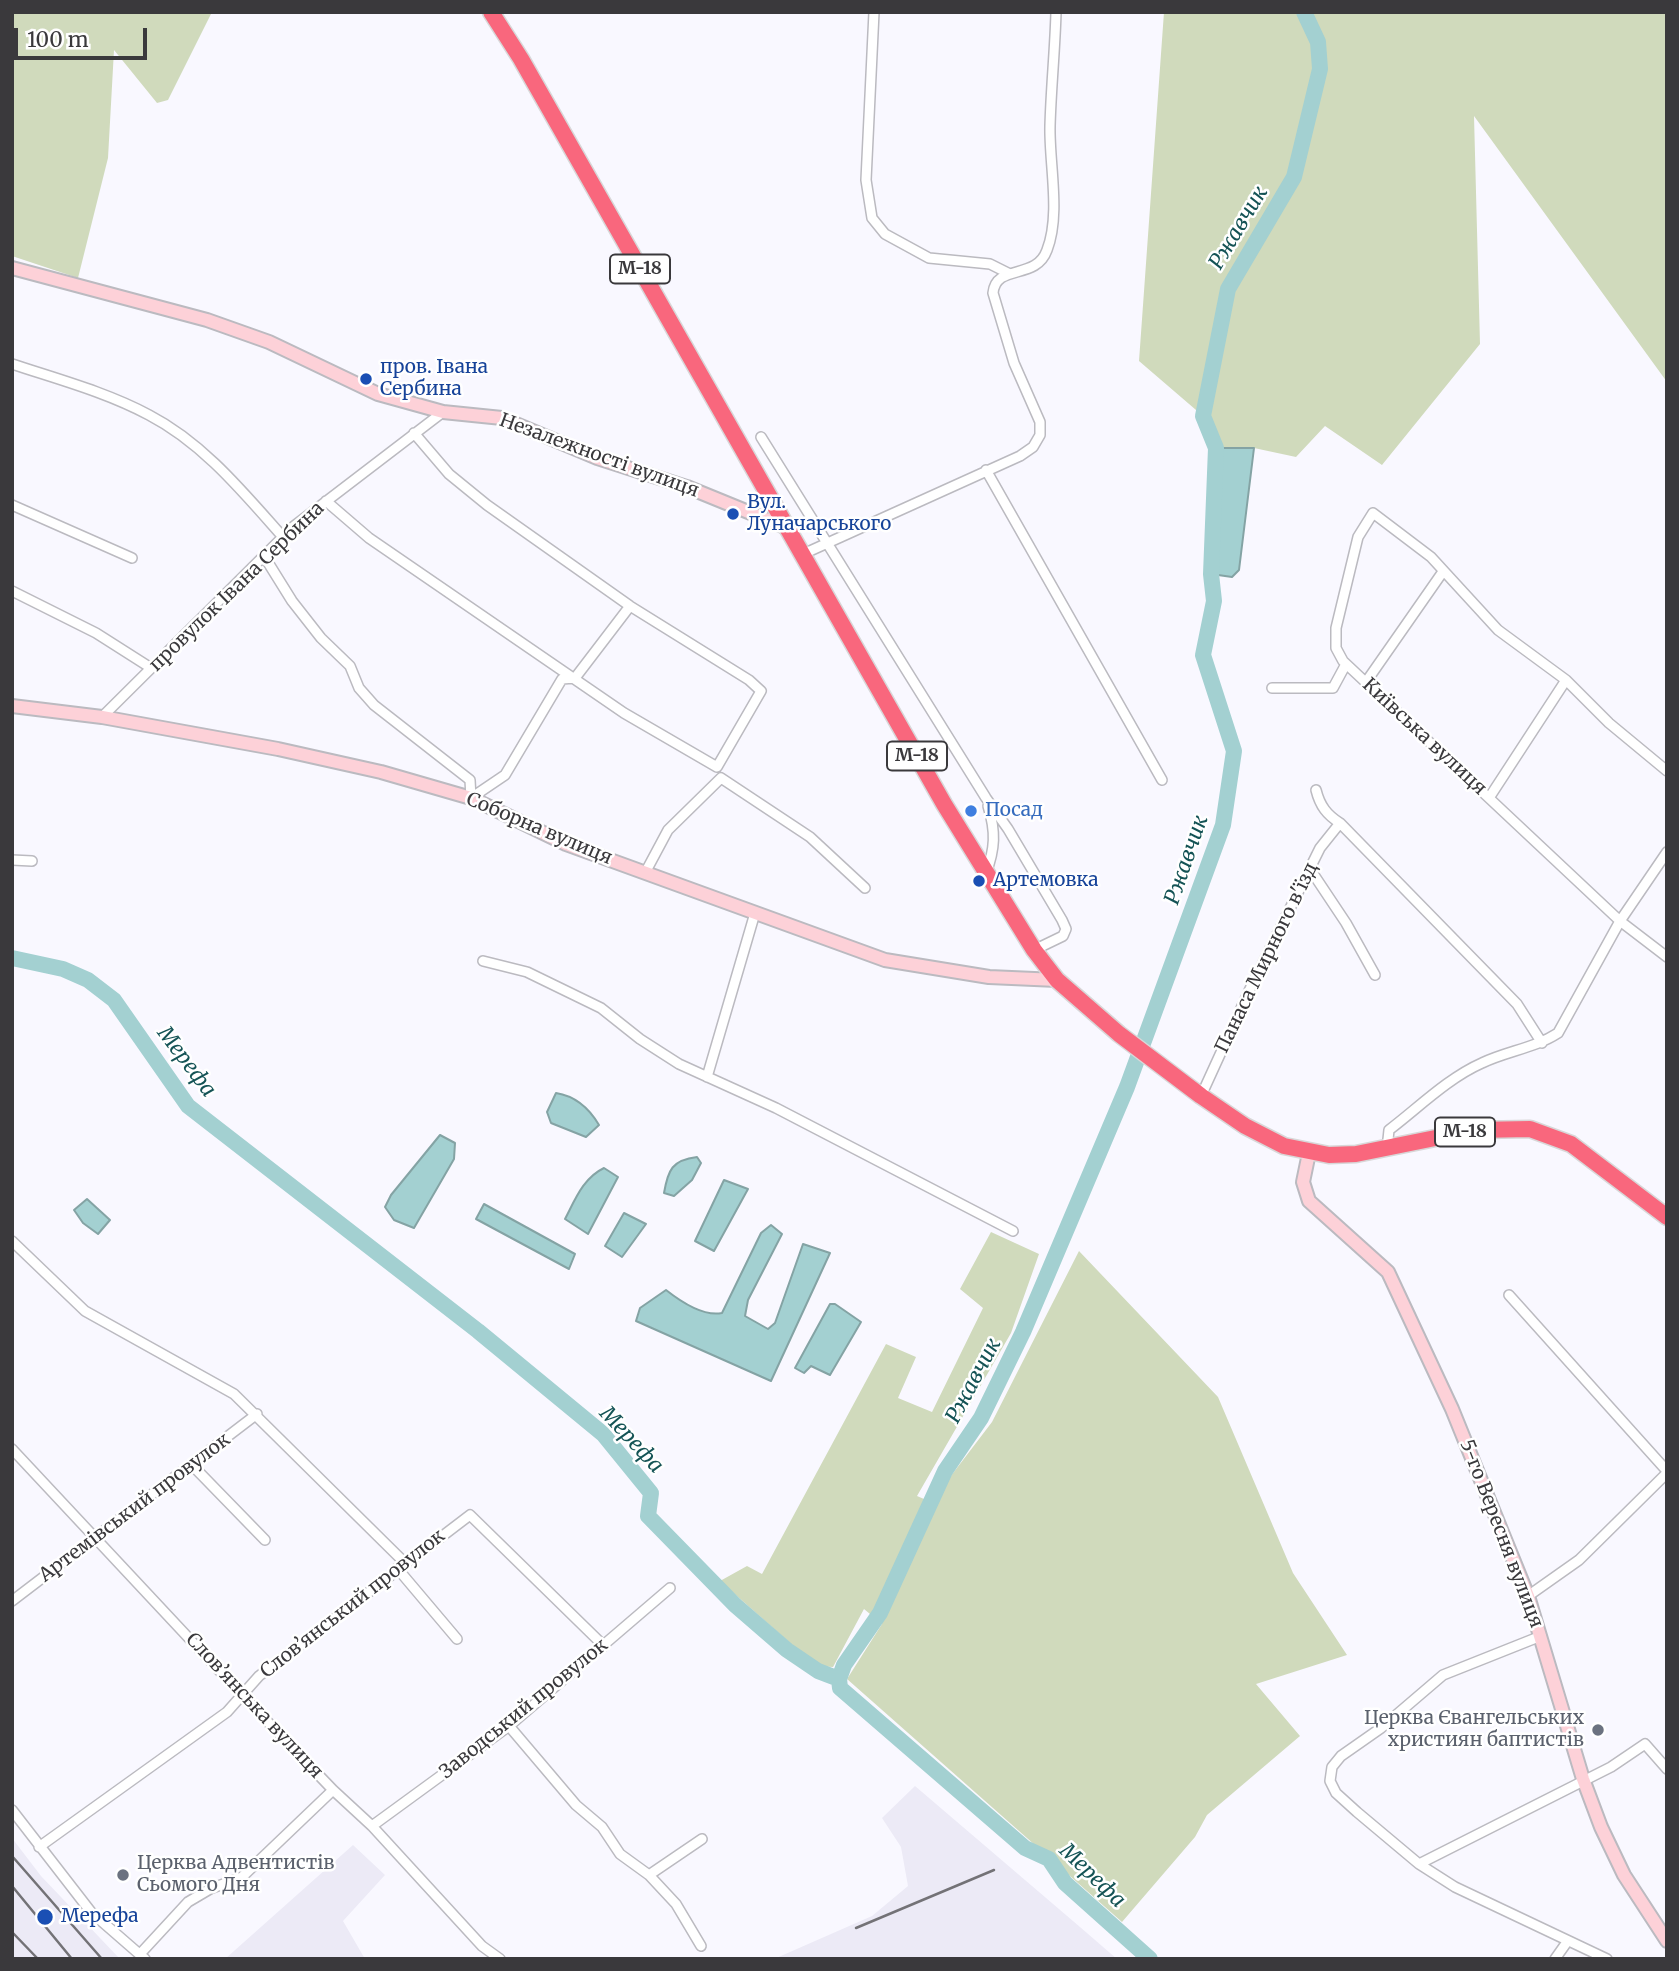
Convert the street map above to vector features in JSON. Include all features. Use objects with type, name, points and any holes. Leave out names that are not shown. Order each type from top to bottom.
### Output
[{"type":"highway","name":"М-18","points":[[491,12],[522,59],[785,527],[986,873],[1034,950],[1057,980],[1159,1065],[1267,1139],[1309,1153],[1329,1155],[1387,1149],[1475,1130],[1530,1129],[1571,1144],[1612,1172],[1667,1217]]},
{"type":"street","points":[[874,12],[866,180],[872,218],[885,234],[929,258],[990,264],[1008,273],[1022,272],[1035,266],[1045,255],[1049,242],[1053,188],[1049,126],[1055,68],[1056,12]]},
{"type":"street","points":[[801,555],[1020,456],[1033,447],[1040,435],[1040,422],[1014,363],[994,298],[996,283],[990,264]]},
{"type":"street","name":"Незалежності вулиця","points":[[12,268],[207,320],[269,342],[378,394],[443,412],[502,418],[597,458],[687,487],[785,527]]},
{"type":"street","points":[[996,283],[1008,273]]},
{"type":"street","points":[[12,364],[82,387],[149,415],[220,467],[284,537]]},
{"type":"street","name":"провулок Івана Сербина","points":[[102,717],[284,537],[326,501],[443,412]]},
{"type":"street","points":[[414,433],[449,474],[487,505],[631,606],[749,680],[761,691],[717,767]]},
{"type":"street","points":[[761,437],[1008,829],[1066,929],[1063,936],[1034,950]]},
{"type":"street","points":[[986,470],[1162,780]]},
{"type":"street","points":[[326,501],[369,538],[624,713],[717,767],[721,778],[810,837],[865,888]]},
{"type":"street","points":[[12,505],[132,558]]},
{"type":"street","name":"Київська вулиця","points":[[1442,573],[1431,557],[1373,513],[1358,537],[1336,628],[1336,648],[1346,664],[1620,920],[1667,957]]},
{"type":"street","points":[[264,556],[299,610],[350,666],[359,688],[374,705],[471,780],[471,798]]},
{"type":"street","points":[[1366,682],[1442,573],[1498,630],[1566,680],[1609,723],[1667,771]]},
{"type":"street","points":[[12,591],[96,633],[151,668]]},
{"type":"street","points":[[471,798],[505,775],[562,679],[575,678],[631,606]]},
{"type":"street","points":[[1272,688],[1333,688],[1346,664]]},
{"type":"street","points":[[1489,797],[1566,680]]},
{"type":"street","name":"Соборна вулиця","points":[[12,706],[102,717],[278,749],[471,798],[566,844],[885,960],[989,978],[1057,980]]},
{"type":"street","points":[[645,873],[668,831],[721,778]]},
{"type":"street","points":[[1315,790],[1319,803],[1328,816],[1340,823],[1517,1004],[1542,1043]]},
{"type":"street","points":[[986,798],[995,830],[993,854],[986,873]]},
{"type":"street","name":"Панаса Мирного в'їзд","points":[[1201,1096],[1249,991],[1320,848],[1340,823]]},
{"type":"street","points":[[1387,1149],[1388,1130],[1455,1079],[1501,1055],[1542,1043],[1558,1033],[1620,920],[1667,852]]},
{"type":"street","points":[[12,860],[32,861]]},
{"type":"street","points":[[1310,869],[1346,923],[1375,975]]},
{"type":"street","points":[[707,1077],[755,913]]},
{"type":"street","points":[[482,961],[527,972],[601,1008],[640,1039],[707,1077],[776,1108],[1013,1231]]},
{"type":"street","name":"5-го Вересня вулиця","points":[[1309,1153],[1303,1182],[1309,1201],[1388,1272],[1452,1409],[1528,1596],[1583,1779],[1624,1875],[1667,1941]]},
{"type":"street","points":[[12,1241],[85,1311],[234,1394],[257,1414],[400,1565],[457,1639]]},
{"type":"street","points":[[1509,1294],[1667,1472],[1579,1560],[1528,1596]]},
{"type":"street","name":"Артемівський провулок","points":[[12,1601],[257,1414]]},
{"type":"street","name":"Слов’янська вулиця","points":[[12,1449],[242,1695],[372,1826],[482,1946],[500,1959]]},
{"type":"street","points":[[192,1465],[265,1540]]},
{"type":"street","name":"Слов’янський провулок","points":[[39,1847],[228,1712],[259,1676],[400,1565],[470,1515],[604,1646]]},
{"type":"street","name":"Заводський провулок","points":[[372,1826],[509,1726],[670,1588]]},
{"type":"street","points":[[1541,1636],[1443,1675],[1332,1767],[1330,1781],[1336,1793],[1419,1864],[1455,1887],[1607,1959]]},
{"type":"street","points":[[509,1726],[576,1805],[601,1827],[620,1854],[649,1875],[676,1904],[701,1946]]},
{"type":"street","points":[[1419,1864],[1611,1767],[1645,1744],[1667,1769]]},
{"type":"street","points":[[12,1810],[91,1912],[143,1956],[188,1902],[210,1889],[242,1877],[334,1790]]},
{"type":"street","points":[[649,1875],[702,1839]]},
{"type":"street","points":[[1555,1959],[1567,1942]]},
{"type":"shaded area","points":[[915,1786],[1117,1959],[774,1959],[872,1916],[908,1886],[901,1847],[882,1818]]},
{"type":"shaded area","name":"Мерефа","points":[[12,1838],[41,1876],[120,1959],[12,1959]]},
{"type":"shaded area","points":[[353,1845],[385,1875],[343,1921],[365,1959],[225,1959]]},
{"type":"green space","points":[[12,12],[212,12],[168,100],[157,103],[114,50],[108,158],[78,278],[12,256]]},
{"type":"green space","points":[[1164,12],[1667,12],[1667,382],[1474,116],[1480,344],[1382,465],[1325,426],[1296,457],[1254,448],[1216,448],[1203,416],[1139,361]]},
{"type":"green space","points":[[991,1232],[1039,1254],[1011,1333],[917,1496],[931,1502],[992,1422],[1079,1251],[1218,1397],[1293,1573],[1347,1655],[1256,1684],[1300,1736],[1207,1815],[1195,1837],[1122,1922],[847,1679],[882,1624],[864,1609],[833,1667],[816,1666],[720,1581],[747,1566],[762,1574],[886,1344],[916,1357],[898,1398],[932,1412],[983,1308],[960,1289]]},
{"type":"water","points":[[1216,448],[1254,448],[1239,570],[1232,577],[1211,574]]},
{"type":"water","points":[[556,1093],[581,1104],[599,1125],[586,1137],[551,1123],[547,1112]]},
{"type":"water","points":[[440,1135],[455,1143],[454,1159],[414,1228],[394,1220],[385,1207],[391,1195]]},
{"type":"water","points":[[697,1157],[701,1163],[692,1180],[674,1196],[664,1193],[667,1178],[673,1168],[682,1161]]},
{"type":"water","points":[[604,1168],[618,1177],[588,1234],[565,1219],[585,1184]]},
{"type":"water","points":[[724,1180],[748,1189],[714,1251],[695,1241]]},
{"type":"water","points":[[87,1199],[110,1220],[98,1234],[83,1223],[74,1210]]},
{"type":"water","points":[[484,1204],[575,1254],[569,1269],[476,1219]]},
{"type":"water","points":[[624,1213],[646,1224],[622,1257],[605,1246]]},
{"type":"water","points":[[771,1225],[782,1234],[748,1300],[745,1316],[768,1329],[775,1323],[803,1244],[830,1253],[771,1381],[636,1321],[640,1308],[666,1290],[707,1313],[722,1313],[761,1233]]},
{"type":"water","points":[[830,1304],[835,1304],[861,1322],[830,1375],[811,1366],[804,1373],[795,1368]]},
{"type":"waterway","name":"Ржавчик","points":[[839,1679],[844,1665],[880,1613],[945,1471],[981,1418],[1023,1332],[1127,1087],[1223,825],[1234,751],[1203,655],[1214,601],[1211,574],[1216,448],[1203,416],[1228,289],[1294,177],[1320,69],[1318,42],[1304,12]]},
{"type":"waterway","name":"Мерефа","points":[[12,958],[63,969],[88,980],[114,1000],[188,1106],[478,1331],[603,1434],[651,1493],[648,1516],[735,1605],[787,1650],[818,1671],[839,1679],[840,1688],[1025,1848],[1049,1859],[1065,1883],[1150,1959]]},
{"type":"railway","points":[[12,1856],[102,1959]]},
{"type":"railway","points":[[856,1928],[994,1870]]},
{"type":"railway","points":[[12,1886],[72,1959]]},
{"type":"railway","points":[[12,1932],[38,1959]]},
{"type":"place","name":"пров. Івана Сербина","points":[[366,379]]},
{"type":"place","name":"Вул. Луначарського","points":[[733,514]]},
{"type":"place","name":"Посад","points":[[971,811]]},
{"type":"place","name":"Артемовка","points":[[979,881]]},
{"type":"place","name":"Церква Євангельських християн баптистів","points":[[1598,1730]]},
{"type":"place","name":"Церква Адвентистів Сьомого Дня","points":[[123,1875]]},
{"type":"place","name":"Мерефа","points":[[45,1917]]}]
